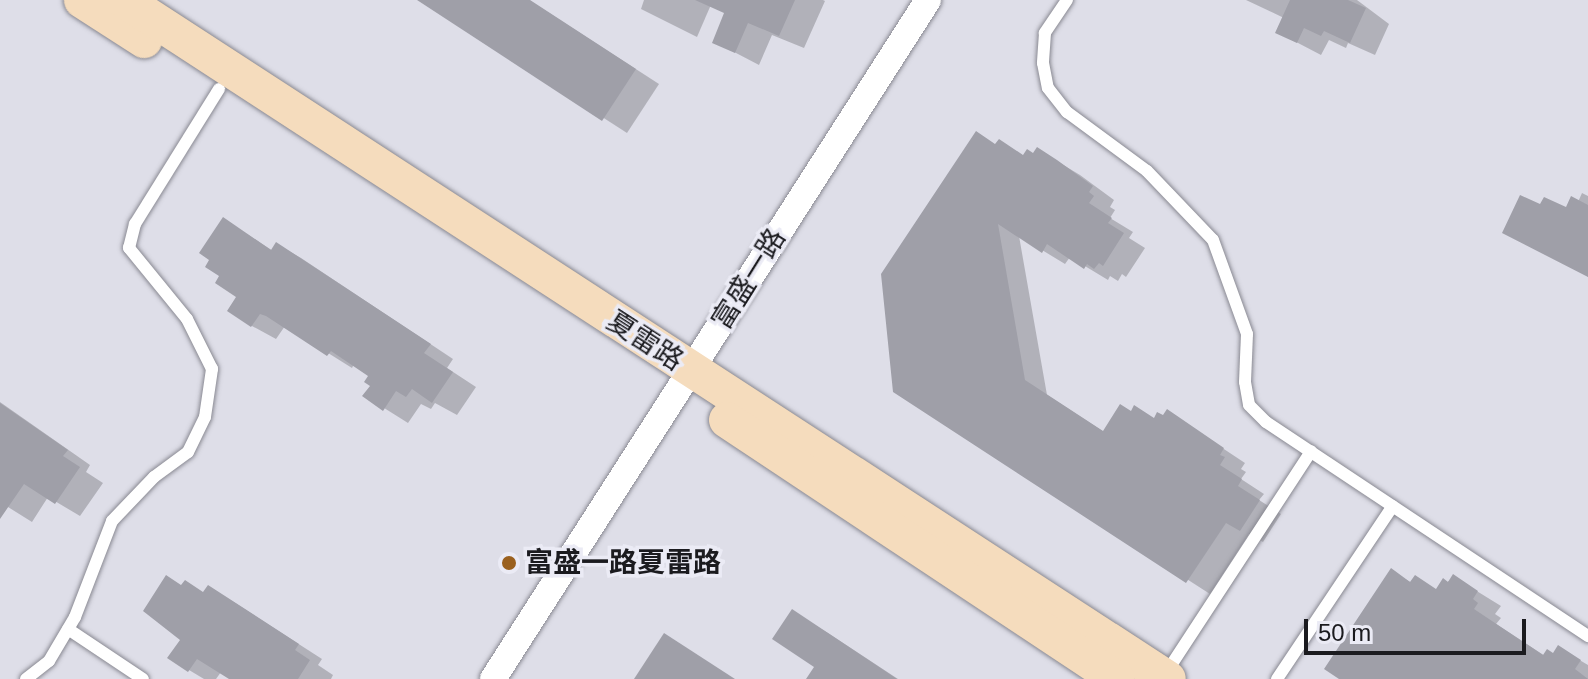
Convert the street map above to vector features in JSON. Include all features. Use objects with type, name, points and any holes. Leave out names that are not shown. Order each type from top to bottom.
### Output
[{"type":"street","name":"夏雷路","points":[[82,0],[219,89],[1166,678]]},
{"type":"street","name":"富盛一路","points":[[493,679],[928,0]]},
{"type":"street","name":"夏雷路","points":[[144,9],[686,378],[769,451],[1117,679]]},
{"type":"lane","points":[[1067,0],[1045,33],[1043,63],[1048,88],[1067,112],[1147,171],[1213,240],[1247,334],[1245,382],[1249,405],[1266,422],[1588,636]]},
{"type":"lane","points":[[26,679],[49,661],[68,629],[112,521],[154,477],[188,452],[205,417],[212,369],[187,319],[129,248],[135,224],[219,89]]},
{"type":"lane","points":[[1166,678],[1311,451]]},
{"type":"lane","points":[[1277,679],[1393,506]]},
{"type":"lane","points":[[68,629],[143,679]]},
{"type":"building","points":[[417,0],[530,0],[636,69],[602,121]]},
{"type":"building","points":[[695,0],[795,0],[779,36],[748,23],[735,53],[712,43],[724,13]]},
{"type":"building","points":[[1290,0],[1348,0],[1366,8],[1350,43],[1324,31],[1321,36],[1304,28],[1297,43],[1275,33]]},
{"type":"building","points":[[976,131],[995,144],[999,139],[1023,155],[1027,149],[1033,153],[1037,147],[1057,160],[1093,186],[1089,192],[1094,196],[1089,203],[1112,218],[1108,223],[1124,233],[1103,266],[1099,263],[1094,269],[1087,264],[1084,269],[1047,244],[1042,253],[998,224],[1025,380],[1103,431],[1120,404],[1131,411],[1134,405],[1154,418],[1157,412],[1163,415],[1167,409],[1224,448],[1220,455],[1225,457],[1220,465],[1242,479],[1238,486],[1260,500],[1240,531],[1226,523],[1186,583],[893,392],[881,274]]},
{"type":"building","points":[[1520,195],[1540,204],[1544,197],[1566,207],[1571,196],[1588,205],[1588,277],[1502,233]]},
{"type":"building","points":[[223,217],[271,250],[276,242],[431,344],[424,353],[453,372],[432,403],[412,389],[406,397],[396,391],[383,411],[362,396],[370,386],[364,382],[368,376],[331,351],[327,356],[266,316],[260,314],[251,327],[227,311],[236,297],[215,283],[219,276],[205,267],[209,260],[199,253]]},
{"type":"building","points":[[0,403],[68,450],[63,456],[80,467],[55,504],[24,484],[0,519]]},
{"type":"building","points":[[1391,568],[1410,582],[1415,575],[1436,589],[1443,578],[1448,582],[1453,574],[1478,591],[1473,599],[1478,603],[1474,609],[1543,655],[1547,649],[1553,653],[1558,645],[1581,660],[1575,669],[1588,679],[1339,679],[1324,669]]},
{"type":"building","points":[[166,575],[181,585],[185,580],[203,592],[208,585],[299,644],[295,650],[310,660],[298,679],[229,679],[197,659],[188,672],[167,658],[180,640],[143,611]]},
{"type":"building","points":[[792,609],[897,679],[806,679],[814,667],[772,639]]},
{"type":"building","points":[[664,633],[735,679],[634,679]]},
{"type":"place","name":"富盛一路夏雷路","points":[[509,563]]}]
